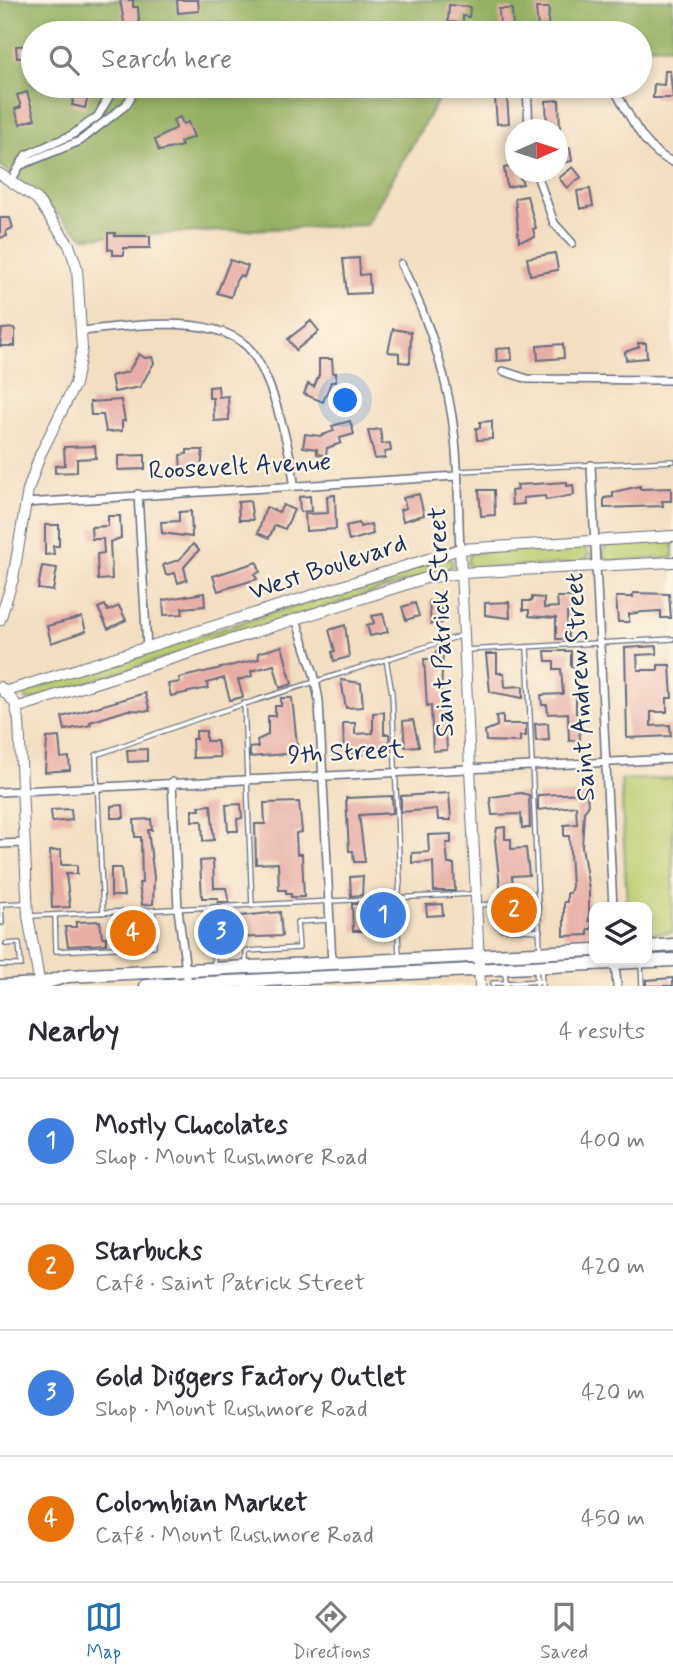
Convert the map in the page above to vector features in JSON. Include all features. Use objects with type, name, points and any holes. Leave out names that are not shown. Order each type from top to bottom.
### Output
[{"type":"highway","points":[[652,947],[673,945]]},
{"type":"highway","points":[[0,986],[41,985],[55,977],[263,983],[479,962],[505,967],[589,951]]},
{"type":"highway","points":[[652,961],[673,960]]},
{"type":"highway","points":[[145,986],[187,980],[215,970],[247,968],[333,975],[399,961],[589,961]]},
{"type":"street","points":[[10,181],[26,155],[86,127],[98,116],[108,98]]},
{"type":"street","points":[[21,166],[80,141],[126,105],[130,98]]},
{"type":"street","points":[[528,98],[528,119]]},
{"type":"street","points":[[619,98],[649,146],[657,155],[673,162]]},
{"type":"street","points":[[0,174],[37,199],[69,245],[77,268],[82,331],[80,366],[75,384],[40,455],[25,503],[13,579],[0,620]]},
{"type":"street","points":[[540,182],[554,222],[572,243]]},
{"type":"street","name":"Saint Patrick Street","points":[[401,264],[418,297],[436,351],[452,421],[457,474],[480,986]]},
{"type":"street","points":[[82,331],[197,326],[227,334],[251,350],[274,396],[294,484]]},
{"type":"street","points":[[503,371],[527,379],[673,380]]},
{"type":"street","name":"Saint Andrew Street","points":[[591,465],[613,902]]},
{"type":"street","name":"Roosevelt Avenue","points":[[25,503],[457,474]]},
{"type":"street","points":[[138,494],[147,648]]},
{"type":"street","name":"West Boulevard","points":[[2,689],[147,648],[460,549],[673,536]]},
{"type":"street","name":"West Boulevard","points":[[16,708],[426,578],[461,573],[673,562]]},
{"type":"street","points":[[296,619],[316,682],[333,975]]},
{"type":"street","points":[[2,689],[16,708],[28,916],[41,985]]},
{"type":"street","name":"9th Street","points":[[0,792],[673,759]]},
{"type":"street","points":[[172,782],[178,909],[187,980]]},
{"type":"street","points":[[0,844],[25,843]]},
{"type":"street","points":[[615,965],[617,986]]},
{"type":"lane","points":[[457,474],[673,461]]},
{"type":"lane","points":[[103,913],[96,755],[244,704],[464,634]]},
{"type":"lane","points":[[464,650],[673,640]]},
{"type":"lane","points":[[493,986],[493,983],[540,983],[527,647]]},
{"type":"lane","points":[[386,659],[391,679],[396,771],[399,961]]},
{"type":"lane","points":[[244,704],[252,906]]},
{"type":"lane","points":[[28,916],[398,897],[475,899],[492,904],[527,899],[531,902],[531,928]]},
{"type":"lane","points":[[2,923],[0,904],[27,903]]},
{"type":"lane","points":[[492,904],[496,925],[501,929],[540,930]]},
{"type":"lane","points":[[205,908],[207,950],[214,957],[215,970]]},
{"type":"lane","points":[[55,915],[56,951],[154,946],[153,911]]},
{"type":"lane","points":[[247,968],[246,951],[299,948],[297,922],[330,920]]},
{"type":"lane","points":[[6,944],[32,942]]},
{"type":"lane","points":[[0,965],[21,965],[19,943]]},
{"type":"lane","points":[[640,965],[642,986]]},
{"type":"lane","points":[[505,967],[506,984]]},
{"type":"green space","points":[[0,0],[673,0],[673,47],[652,46],[652,21],[21,21],[21,98],[439,98],[366,225],[84,237],[0,165]]},
{"type":"green space","points":[[673,540],[673,558],[608,561],[602,554],[606,545]]},
{"type":"green space","points":[[583,545],[589,554],[584,563],[473,569],[467,564],[470,553]]},
{"type":"green space","points":[[444,558],[453,560],[451,568],[28,701],[25,697],[27,692],[43,686]]},
{"type":"green space","points":[[673,778],[673,932],[652,934],[652,902],[627,902],[621,780]]},
{"type":"building","points":[[120,0],[133,0],[133,7],[138,7],[139,21],[124,21]]},
{"type":"building","points":[[177,0],[198,0],[199,11],[178,13]]},
{"type":"building","points":[[449,5],[470,7],[469,17],[463,16],[463,21],[448,21]]},
{"type":"building","points":[[536,8],[549,8],[548,21],[537,21]]},
{"type":"building","points":[[499,9],[512,9],[513,21],[500,21]]},
{"type":"building","points":[[16,46],[21,46],[21,58],[17,58]]},
{"type":"building","points":[[665,71],[670,71],[673,98],[653,98],[654,84],[664,85]]},
{"type":"building","points":[[21,94],[21,98],[29,98],[35,119],[20,124],[15,109],[21,107],[17,95]]},
{"type":"building","points":[[74,98],[88,98],[85,108],[72,105]]},
{"type":"building","points":[[495,98],[507,98],[509,119],[505,119],[505,123],[497,124]]},
{"type":"building","points":[[559,100],[560,119],[547,119],[546,101]]},
{"type":"building","points":[[180,117],[183,124],[188,122],[194,137],[180,142],[182,146],[159,151],[155,140],[176,128],[173,120]]},
{"type":"building","points":[[568,148],[572,161],[568,162]]},
{"type":"building","points":[[573,167],[581,177],[567,188],[562,182],[568,182],[568,171]]},
{"type":"building","points":[[506,182],[523,184],[507,187]]},
{"type":"building","points":[[590,189],[593,206],[580,209],[577,191]]},
{"type":"building","points":[[527,196],[536,228],[533,229],[535,237],[519,241],[515,198]]},
{"type":"building","points":[[0,218],[10,218],[13,228],[6,231],[7,236],[0,238]]},
{"type":"building","points":[[108,233],[115,233],[115,236],[150,236],[150,248],[124,248],[124,255],[113,255],[113,250],[108,249]]},
{"type":"building","points":[[555,253],[558,270],[530,275],[527,258]]},
{"type":"building","points":[[359,258],[360,275],[369,274],[370,293],[347,294],[343,259]]},
{"type":"building","points":[[230,260],[248,266],[244,277],[240,275],[236,281],[231,297],[217,293]]},
{"type":"building","points":[[311,321],[319,331],[296,350],[288,339]]},
{"type":"building","points":[[15,328],[15,346],[0,346],[2,329]]},
{"type":"building","points":[[393,329],[411,332],[410,363],[399,362],[399,353],[388,352]]},
{"type":"building","points":[[638,343],[646,343],[647,358],[626,360],[625,352],[639,347]]},
{"type":"building","points":[[563,344],[564,358],[538,360],[537,346]]},
{"type":"building","points":[[511,348],[512,360],[497,361],[496,349]]},
{"type":"building","points":[[139,354],[145,358],[152,357],[154,363],[140,387],[114,392],[111,376],[128,372]]},
{"type":"building","points":[[319,359],[332,359],[333,373],[336,373],[336,382],[331,382],[323,402],[304,394],[308,384],[314,387],[319,375]]},
{"type":"building","points":[[218,386],[219,397],[228,396],[229,420],[214,421],[213,398],[209,398],[209,387]]},
{"type":"building","points":[[121,400],[125,421],[122,421],[122,431],[106,432],[103,415],[91,415],[90,402]]},
{"type":"building","points":[[350,421],[354,434],[340,438],[341,443],[327,448],[326,456],[317,454],[317,449],[303,447],[305,434],[320,436],[334,431],[332,426]]},
{"type":"building","points":[[492,421],[492,439],[477,440],[476,428],[480,428],[480,422]]},
{"type":"building","points":[[380,429],[382,444],[390,443],[391,451],[385,452],[385,458],[375,459],[368,431]]},
{"type":"building","points":[[95,446],[96,458],[77,459],[77,472],[55,473],[55,466],[65,465],[64,447]]},
{"type":"building","points":[[187,450],[203,450],[201,469],[181,470],[180,455],[187,454]]},
{"type":"building","points":[[145,455],[145,469],[118,470],[118,456]]},
{"type":"building","points":[[567,482],[567,486],[573,485],[574,495],[546,500],[545,496],[523,498],[524,504],[512,505],[511,491],[518,490],[517,485]]},
{"type":"building","points":[[640,486],[640,489],[671,488],[671,501],[662,501],[663,506],[604,508],[604,498],[613,497],[613,492]]},
{"type":"building","points":[[479,490],[494,490],[495,515],[481,516]]},
{"type":"building","points":[[419,494],[424,515],[403,521],[400,510],[406,508],[403,498]]},
{"type":"building","points":[[335,495],[336,529],[306,531],[305,514],[328,513],[327,496]]},
{"type":"building","points":[[310,496],[311,511],[300,512],[299,497]]},
{"type":"building","points":[[250,501],[253,520],[239,520],[238,502]]},
{"type":"building","points":[[283,505],[294,510],[285,529],[275,525],[269,538],[258,533],[266,507],[279,512]]},
{"type":"building","points":[[191,511],[192,537],[162,533],[161,522],[179,521],[179,512]]},
{"type":"building","points":[[108,516],[120,516],[121,538],[110,542],[112,579],[98,580],[97,554],[104,553],[103,539],[92,539],[91,527],[108,526]]},
{"type":"building","points":[[359,523],[360,527],[371,524],[373,534],[349,541],[346,526]]},
{"type":"building","points":[[45,525],[59,525],[59,546],[53,546],[54,554],[45,555]]},
{"type":"building","points":[[193,544],[199,550],[184,567],[187,580],[178,583],[175,573],[166,575],[163,565],[179,560]]},
{"type":"building","points":[[257,562],[260,572],[255,574],[257,579],[218,591],[213,576]]},
{"type":"building","points":[[42,566],[57,568],[53,591],[38,589]]},
{"type":"building","points":[[204,593],[205,606],[182,608],[183,614],[164,615],[163,600]]},
{"type":"building","points":[[633,593],[669,594],[671,618],[661,618],[661,611],[643,612],[629,614],[629,622],[618,622],[616,597],[633,597]]},
{"type":"building","points":[[532,597],[544,598],[544,608],[558,607],[557,597],[572,597],[573,613],[567,613],[568,639],[556,639],[556,618],[529,616],[529,610],[523,610],[523,601],[532,601]]},
{"type":"building","points":[[429,601],[439,601],[440,609],[446,609],[442,623],[431,624]]},
{"type":"building","points":[[509,602],[510,618],[485,615],[485,603]]},
{"type":"building","points":[[415,603],[419,616],[406,620],[402,607]]},
{"type":"building","points":[[105,605],[108,611],[119,606],[126,620],[108,629],[98,608]]},
{"type":"building","points":[[383,614],[388,632],[370,636],[367,625],[374,623],[372,616]]},
{"type":"building","points":[[82,617],[86,631],[51,643],[47,626]]},
{"type":"building","points":[[345,625],[349,657],[334,661],[332,652],[335,651],[329,630]]},
{"type":"building","points":[[282,646],[292,684],[280,688],[274,665],[251,671],[252,676],[238,680],[243,697],[230,700],[224,678],[207,683],[208,688],[171,696],[168,684],[180,682],[179,678],[259,659],[258,653]]},
{"type":"building","points":[[657,646],[657,654],[637,655],[638,670],[658,670],[658,665],[670,665],[672,698],[667,698],[667,712],[651,712],[651,726],[670,725],[671,736],[627,738],[625,648]]},
{"type":"building","points":[[436,651],[443,651],[441,693],[444,693],[447,750],[433,751],[431,705],[427,706],[424,659],[436,659]]},
{"type":"building","points":[[545,651],[571,651],[571,667],[576,667],[576,713],[579,713],[580,740],[569,741],[568,713],[548,714],[547,705],[542,705],[541,695],[563,694],[561,669],[554,669],[554,661],[546,661]]},
{"type":"building","points":[[486,654],[497,654],[497,673],[504,673],[505,687],[523,686],[523,698],[490,692]]},
{"type":"building","points":[[341,680],[361,683],[363,707],[346,708]]},
{"type":"building","points":[[145,693],[150,711],[128,710],[90,722],[91,725],[65,730],[62,717]]},
{"type":"building","points":[[281,698],[292,698],[298,753],[250,757],[250,748],[258,747],[257,740],[268,735],[268,716],[275,716],[275,706],[281,706]]},
{"type":"building","points":[[384,712],[384,734],[389,734],[390,746],[362,749],[362,755],[344,753],[343,723],[355,723],[355,734],[373,733],[373,713]]},
{"type":"building","points":[[503,715],[503,724],[526,724],[526,736],[520,736],[520,742],[486,741],[485,731],[497,726],[496,716]]},
{"type":"building","points":[[413,720],[419,746],[405,747],[403,721]]},
{"type":"building","points":[[548,723],[549,740],[536,741],[535,724]]},
{"type":"building","points":[[196,731],[206,731],[206,741],[217,741],[220,757],[193,758],[192,739],[196,739]]},
{"type":"building","points":[[59,737],[61,758],[69,757],[70,770],[45,772],[47,738]]},
{"type":"building","points":[[147,749],[147,761],[128,762],[127,750]]},
{"type":"building","points":[[449,793],[451,820],[438,820],[437,809],[401,812],[401,796]]},
{"type":"building","points":[[521,793],[529,795],[530,828],[522,828],[521,814],[492,815],[490,797]]},
{"type":"building","points":[[587,793],[588,807],[584,812],[582,847],[589,889],[588,935],[564,936],[564,902],[567,902],[567,893],[570,893],[572,886],[569,836],[564,836],[564,825],[577,824],[576,806],[538,810],[538,795]]},
{"type":"building","points":[[392,796],[393,813],[359,815],[365,862],[354,862],[353,851],[349,851],[346,798]]},
{"type":"building","points":[[299,802],[302,832],[296,833],[297,854],[302,854],[304,897],[291,897],[291,894],[286,894],[286,890],[279,890],[278,863],[256,864],[255,824],[265,824],[264,803]]},
{"type":"building","points":[[241,804],[242,818],[237,819],[238,831],[228,831],[226,805]]},
{"type":"building","points":[[123,805],[124,818],[111,818],[111,806]]},
{"type":"building","points":[[211,805],[214,840],[203,841],[202,821],[192,821],[192,810]]},
{"type":"building","points":[[71,809],[72,820],[52,822],[51,810]]},
{"type":"building","points":[[151,819],[152,830],[148,830],[154,877],[153,904],[142,905],[139,883],[142,883],[141,837],[135,837],[134,820]]},
{"type":"building","points":[[505,827],[505,839],[511,839],[511,849],[526,848],[529,875],[512,876],[514,894],[501,896],[495,840],[497,828]]},
{"type":"building","points":[[451,834],[451,843],[446,843],[448,864],[454,864],[455,891],[434,891],[433,862],[412,863],[412,853],[429,852],[428,835]]},
{"type":"building","points":[[61,850],[61,865],[77,865],[77,874],[66,874],[70,907],[52,908],[50,851]]},
{"type":"building","points":[[213,860],[214,888],[226,888],[229,902],[218,902],[218,898],[202,898],[200,861]]},
{"type":"building","points":[[111,868],[121,868],[124,896],[111,896]]},
{"type":"building","points":[[363,876],[362,895],[351,896],[350,877]]},
{"type":"building","points":[[512,903],[527,905],[527,915],[500,917],[500,906]]},
{"type":"building","points":[[352,904],[389,904],[390,927],[384,928],[384,931],[353,931]]},
{"type":"building","points":[[442,904],[443,915],[427,916],[426,905]]},
{"type":"building","points":[[280,912],[282,936],[232,938],[231,948],[212,948],[211,919]]},
{"type":"building","points":[[100,921],[102,937],[106,937],[106,944],[68,946],[65,927],[76,927],[76,922]]},
{"type":"building","points":[[140,924],[141,937],[114,939],[113,925]]},
{"type":"building","points":[[673,978],[673,986],[646,986],[646,980]]},
{"type":"place","name":"Starbucks","points":[[514,910]]},
{"type":"place","name":"Mostly Chocolates","points":[[383,915]]},
{"type":"place","name":"Gold Diggers Factory Outlet","points":[[221,932]]},
{"type":"place","name":"Colombian Market","points":[[133,933]]}]
